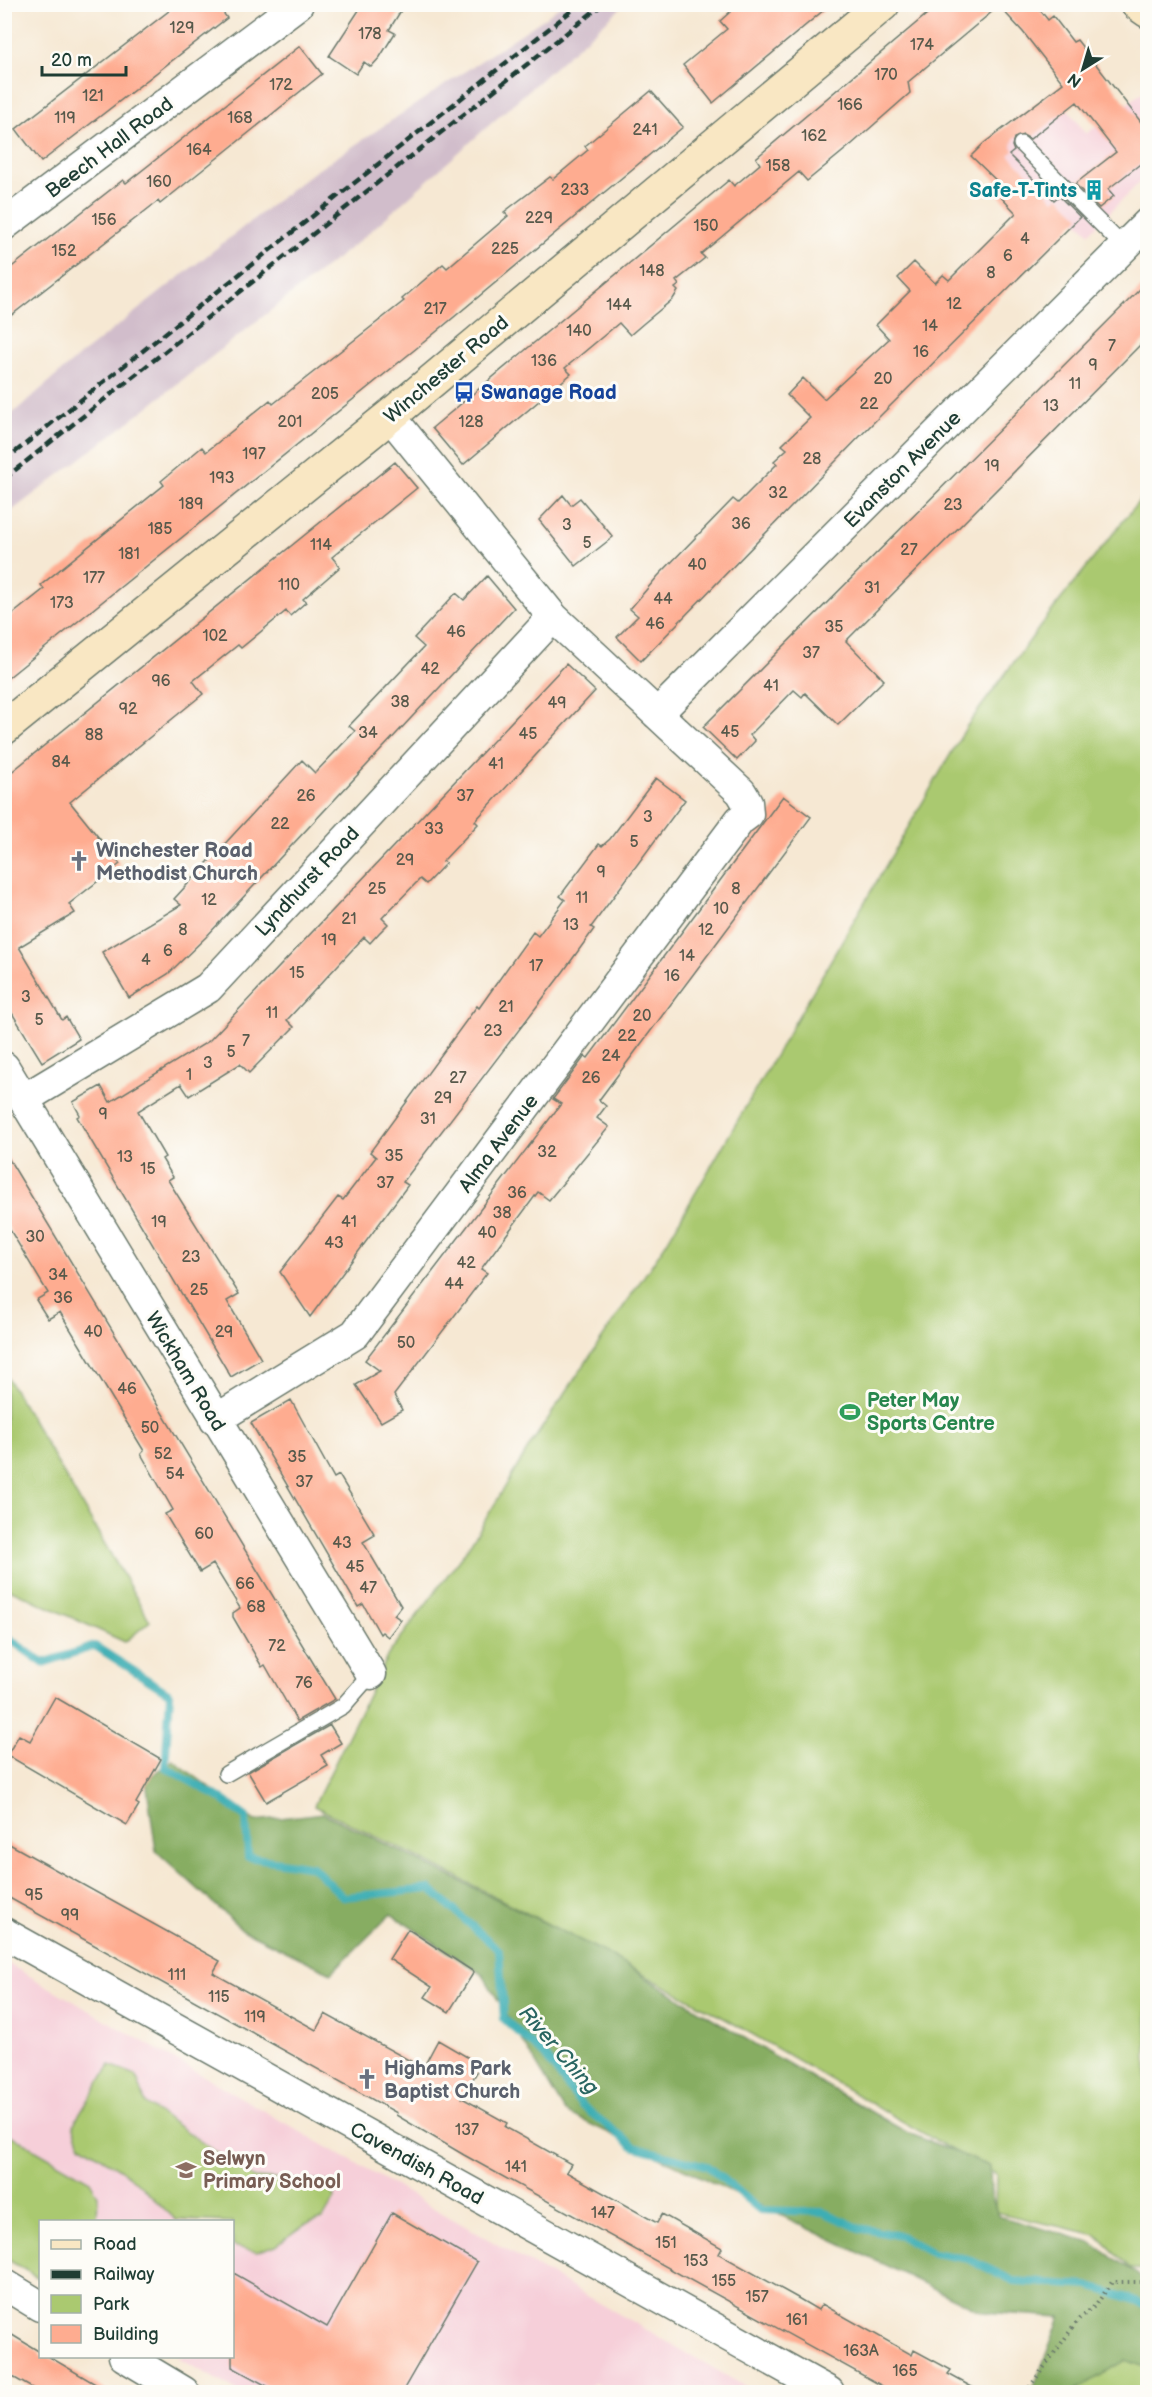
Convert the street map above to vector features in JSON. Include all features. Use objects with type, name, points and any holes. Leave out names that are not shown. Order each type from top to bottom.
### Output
[{"type":"main road","name":"Winchester Road","points":[[4,728],[390,416],[883,4]]},
{"type":"main road","points":[[1138,4],[1148,11]]},
{"type":"street","name":"Beech Hall Road","points":[[4,225],[298,4]]},
{"type":"street","name":"Evanston Avenue","points":[[657,714],[1148,223]]},
{"type":"street","points":[[390,416],[553,617],[657,714]]},
{"type":"street","name":"Lyndhurst Road","points":[[24,1100],[208,988],[553,617]]},
{"type":"street","name":"Alma Avenue","points":[[215,1419],[355,1334],[740,820],[748,814],[747,802],[741,792],[657,714]]},
{"type":"street","name":"Wickham Road","points":[[4,1067],[371,1674]]},
{"type":"street","name":"Cavendish Road","points":[[4,1933],[829,2392]]},
{"type":"street","points":[[4,2284],[39,2305]]},
{"type":"street","points":[[127,2358],[184,2392]]},
{"type":"lane","points":[[1021,144],[1124,246]]},
{"type":"lane","points":[[226,1774],[343,1706],[371,1674]]},
{"type":"path","points":[[1026,2392],[1079,2319],[1096,2305],[1112,2282],[1148,2282]]},
{"type":"shaded area","points":[[561,5],[624,5],[364,237],[5,516],[5,420],[78,357],[307,177]]},
{"type":"shaded area","points":[[1147,89],[1147,175],[1089,233],[989,139],[1056,93],[1086,134]]},
{"type":"shaded area","name":"Selwyn Primary School","points":[[5,1962],[755,2392],[612,2392],[594,2382],[588,2392],[239,2392],[178,2358],[234,2358],[234,2220],[39,2220],[39,2278],[5,2258]]},
{"type":"green space","name":"Peter May Sports Centre","points":[[1147,491],[1147,2270],[1131,2269],[1097,2235],[995,2212],[996,2174],[656,1981],[462,1879],[314,1806],[388,1655],[470,1545],[531,1444],[667,1242],[967,726],[1047,617]]},
{"type":"green space","points":[[5,1374],[150,1621],[125,1642],[7,1588],[5,1582]]},
{"type":"green space","points":[[173,1760],[255,1821],[323,1813],[606,1953],[756,2045],[906,2132],[990,2166],[991,2194],[998,2216],[1090,2242],[1147,2281],[1147,2368],[1126,2360],[1073,2392],[1032,2392],[1060,2317],[983,2312],[565,2112],[483,1975],[391,1914],[331,1973],[243,1930],[156,1851],[146,1780]]},
{"type":"green space","points":[[110,2065],[136,2075],[146,2104],[254,2178],[330,2182],[335,2198],[323,2219],[305,2225],[276,2245],[257,2252],[234,2246],[234,2220],[176,2220],[129,2175],[80,2144],[73,2125]]},
{"type":"green space","points":[[5,2132],[90,2181],[98,2195],[97,2220],[39,2220],[39,2278],[5,2258]]},
{"type":"green space","points":[[1131,2354],[1147,2362],[1147,2392],[1067,2392]]},
{"type":"building","points":[[178,4],[217,4],[227,18],[41,162],[16,129]]},
{"type":"building","points":[[363,4],[405,4],[389,30],[395,33],[380,57],[371,67],[364,62],[356,74],[329,56]]},
{"type":"building","points":[[739,4],[831,4],[713,103],[683,65],[727,29],[720,21]]},
{"type":"building","points":[[939,4],[1035,4],[1048,20],[1053,16],[1073,42],[1077,40],[1148,131],[1148,158],[1108,189],[1114,196],[1099,208],[1075,184],[1116,152],[1077,102],[1030,139],[1023,135],[1014,138],[1012,146],[1014,151],[1009,155],[1054,200],[1059,196],[1080,217],[873,423],[641,661],[617,637],[638,616],[630,609],[658,576],[733,499],[738,503],[777,464],[774,461],[787,449],[782,445],[810,418],[787,395],[803,378],[824,399],[889,339],[876,325],[910,291],[898,278],[914,262],[935,283],[943,275],[949,280],[1016,213],[996,192],[1002,186],[971,156],[984,143],[1063,83],[1023,32],[999,6],[908,82],[910,93],[852,144],[807,181],[799,172],[701,254],[705,258],[676,281],[679,285],[675,288],[678,291],[673,299],[630,335],[619,323],[565,368],[571,374],[463,465],[432,428],[729,180],[734,186],[760,164],[756,158]]},
{"type":"building","points":[[300,46],[322,74],[160,204],[158,201],[4,321],[4,273],[123,180],[126,183]]},
{"type":"building","points":[[651,91],[683,127],[418,347],[4,681],[4,621],[44,589],[41,585],[164,485],[161,481],[202,447],[206,452],[270,400],[273,404],[404,301],[402,299],[443,264],[447,268],[508,216],[504,212],[550,177],[553,179],[588,150],[585,146]]},
{"type":"building","points":[[1148,281],[1148,337],[846,641],[884,680],[838,725],[805,693],[802,697],[794,690],[750,735],[755,741],[737,760],[703,727]]},
{"type":"building","points":[[395,462],[417,488],[332,557],[340,567],[303,599],[306,602],[290,616],[286,611],[241,648],[238,645],[193,681],[203,694],[70,802],[120,864],[69,904],[75,913],[19,947],[62,1020],[66,1017],[79,1039],[42,1062],[4,1000],[4,778]]},
{"type":"building","points":[[563,495],[571,505],[580,498],[613,537],[576,566],[539,520]]},
{"type":"building","points":[[487,576],[514,608],[206,937],[168,974],[129,998],[102,952],[181,905],[174,899],[302,760],[315,773],[355,731],[349,726],[424,647],[414,638],[456,593],[464,600]]},
{"type":"building","points":[[566,664],[595,691],[475,821],[478,824],[443,861],[446,863],[426,884],[420,879],[382,918],[388,924],[370,943],[364,937],[287,1020],[294,1027],[249,1073],[240,1064],[189,1096],[181,1084],[138,1111],[165,1157],[162,1159],[173,1177],[168,1180],[239,1294],[227,1301],[261,1359],[231,1377],[77,1117],[80,1115],[73,1102],[101,1086],[110,1102],[209,1041]]},
{"type":"building","points":[[656,778],[685,800],[591,927],[594,929],[563,972],[403,1182],[408,1185],[310,1317],[280,1272],[338,1197],[343,1200],[376,1157],[370,1152],[477,1006],[479,1008],[533,932],[538,936],[565,900],[560,896],[599,844],[602,846],[610,839]]},
{"type":"building","points":[[783,796],[811,817],[599,1100],[606,1106],[597,1118],[609,1127],[549,1200],[538,1192],[481,1269],[487,1273],[394,1395],[402,1410],[381,1422],[356,1385],[380,1371],[365,1360],[561,1104],[553,1099],[585,1056],[588,1058]]},
{"type":"building","points":[[4,1151],[335,1699],[297,1721],[265,1665],[262,1667],[233,1617],[233,1613],[240,1608],[213,1564],[200,1572],[165,1514],[173,1510],[141,1454],[144,1451],[60,1312],[48,1319],[36,1300],[48,1293],[4,1220]]},
{"type":"building","points":[[291,1400],[334,1478],[339,1475],[375,1535],[363,1542],[401,1606],[394,1615],[401,1620],[388,1637],[382,1632],[380,1634],[363,1604],[358,1607],[251,1423]]},
{"type":"building","points":[[55,1697],[161,1759],[136,1803],[139,1805],[127,1825],[7,1755],[19,1735],[30,1741]]},
{"type":"building","points":[[330,1725],[341,1743],[321,1755],[328,1766],[266,1802],[248,1772]]},
{"type":"building","points":[[4,1841],[220,1961],[213,1973],[316,2030],[325,2014],[423,2068],[438,2040],[481,2065],[462,2098],[507,2123],[505,2127],[571,2164],[566,2172],[657,2223],[662,2214],[722,2248],[719,2254],[818,2310],[822,2304],[912,2355],[914,2350],[951,2370],[948,2374],[981,2392],[893,2392],[464,2155],[396,2115],[397,2113],[4,1895]]},
{"type":"building","points":[[408,1929],[474,1972],[449,2012],[425,1997],[432,1987],[389,1959]]},
{"type":"building","name":"Selwyn Primary School","points":[[392,2213],[477,2262],[402,2392],[278,2392],[232,2367],[232,2358],[234,2358],[234,2273],[327,2327]]},
{"type":"building","points":[[4,2330],[39,2351],[39,2358],[51,2358],[109,2392],[39,2392],[4,2372]]},
{"type":"waterway","name":"River Ching","points":[[4,1635],[43,1663],[95,1646],[170,1694],[165,1767],[220,1798],[246,1817],[248,1857],[313,1867],[343,1897],[430,1889],[499,1950],[504,2019],[545,2056],[582,2106],[635,2147],[707,2166],[760,2210],[823,2212],[859,2228],[901,2236],[933,2253],[968,2259],[1014,2281],[1088,2286],[1132,2299],[1148,2307]]},
{"type":"railway","points":[[4,461],[580,4]]},
{"type":"railway","points":[[4,479],[603,4]]},
{"type":"place","name":"Safe-T-Tints","points":[[1094,190]]},
{"type":"place","name":"Swanage Road","points":[[464,392]]},
{"type":"place","name":"Winchester Road Methodist Church","points":[[79,861]]},
{"type":"place","name":"Peter May Sports Centre","points":[[850,1412]]},
{"type":"place","name":"Highams Park Baptist Church","points":[[367,2079]]},
{"type":"place","name":"Selwyn Primary School","points":[[186,2170]]}]
